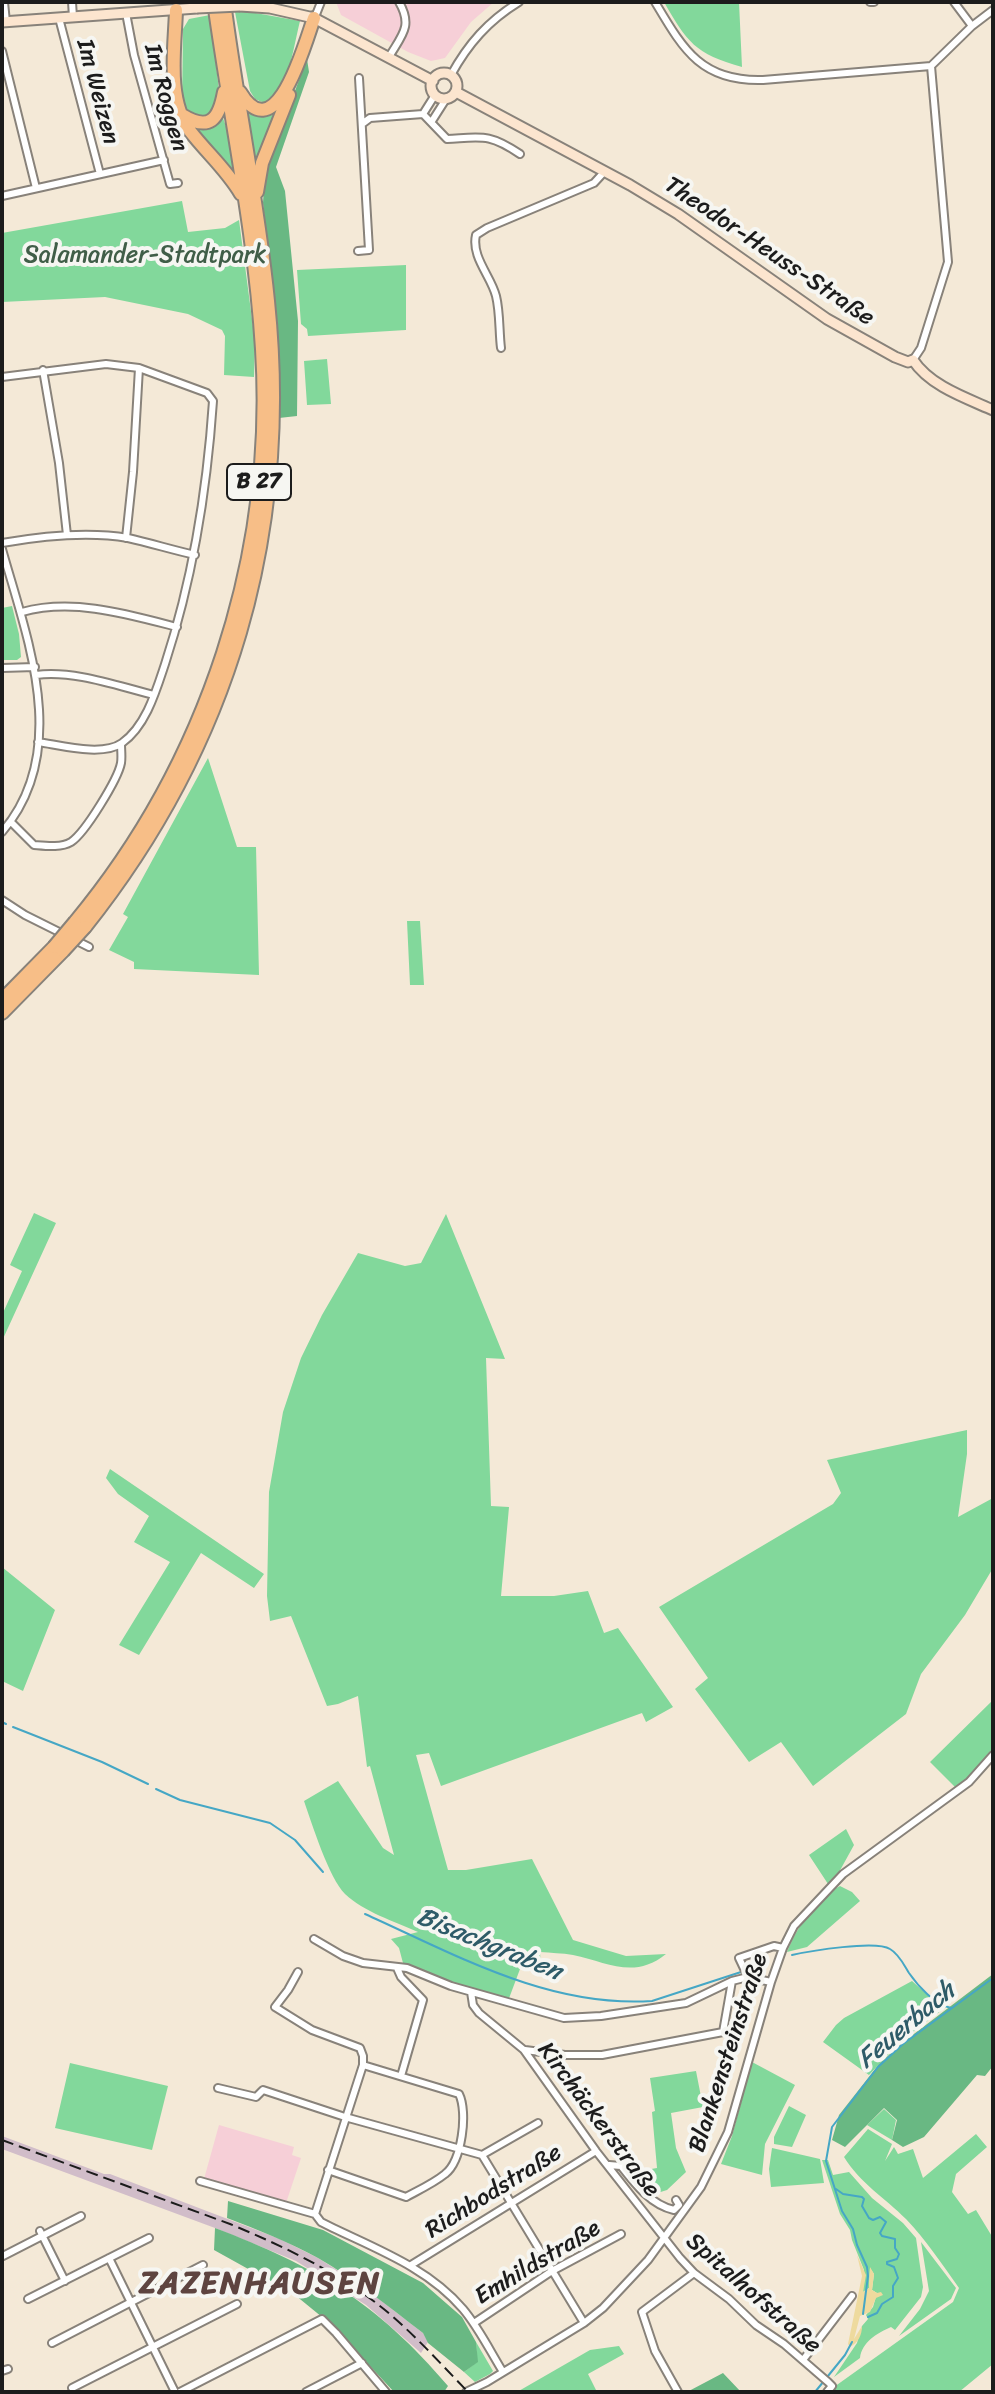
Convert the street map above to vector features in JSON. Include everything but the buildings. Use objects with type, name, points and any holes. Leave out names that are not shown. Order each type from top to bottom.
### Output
[{"type":"highway","name":"B 27","points":[[2,1013],[80,924],[152,813],[179,765],[221,663],[238,605],[258,495],[264,391],[250,199],[214,2]]},
{"type":"highway","name":"B 27","points":[[182,115],[206,123],[220,112],[230,84],[224,2]]},
{"type":"highway","name":"B 27","points":[[176,6],[175,80],[182,115],[189,129],[250,199]]},
{"type":"highway","name":"B 27","points":[[230,84],[248,104],[258,110],[275,106],[292,77],[314,18]]},
{"type":"highway","name":"B 27","points":[[250,199],[290,93],[292,77]]},
{"type":"highway","name":"B 27","points":[[2,1000],[58,949]]},
{"type":"street","points":[[4,2],[4,22],[176,6],[270,8],[314,18],[433,81]]},
{"type":"street","points":[[72,2],[73,17]]},
{"type":"street","points":[[314,18],[321,2]]},
{"type":"street","points":[[389,57],[407,24],[407,16],[399,2]]},
{"type":"street","points":[[451,75],[478,33],[503,11],[519,2]]},
{"type":"street","points":[[655,2],[681,45],[699,63],[719,73],[763,80],[931,66],[993,10]]},
{"type":"street","points":[[954,2],[972,26]]},
{"type":"street","name":"Im Roggen","points":[[126,13],[134,55],[170,184],[178,183]]},
{"type":"street","name":"Im Weizen","points":[[59,18],[100,174]]},
{"type":"street","points":[[2,51],[36,188]]},
{"type":"street","points":[[913,360],[921,348],[948,262],[931,66]]},
{"type":"street","points":[[446,99],[432,91],[433,81],[443,74],[451,75]]},
{"type":"street","points":[[432,121],[446,99],[456,92],[456,83],[451,75]]},
{"type":"street","points":[[358,251],[369,250],[359,78]]},
{"type":"street","name":"Theodor-Heuss-Straße","points":[[456,92],[605,171],[678,214],[827,319],[895,357],[908,362],[913,360],[929,378],[993,410]]},
{"type":"street","points":[[423,114],[435,95]]},
{"type":"street","points":[[362,124],[370,118],[423,114],[447,139],[485,137],[498,140],[520,154]]},
{"type":"street","points":[[2,196],[164,160]]},
{"type":"street","points":[[501,348],[496,296],[477,252],[476,235],[594,183],[605,171]]},
{"type":"street","points":[[2,377],[106,364],[139,368],[207,393],[213,401],[209,457],[195,555],[177,627],[154,695],[140,723],[121,744],[97,749],[80,750],[38,742]]},
{"type":"street","points":[[126,538],[139,368]]},
{"type":"street","points":[[43,370],[59,463],[67,535]]},
{"type":"street","points":[[2,543],[67,535],[126,538],[195,555]]},
{"type":"street","points":[[2,549],[5,572],[22,612],[39,699],[38,742],[28,789],[11,822],[2,832]]},
{"type":"street","points":[[22,612],[37,608],[92,607],[177,627]]},
{"type":"street","points":[[2,668],[100,681],[154,695]]},
{"type":"street","points":[[11,822],[34,845],[62,845],[75,839],[116,777],[121,761],[121,744]]},
{"type":"street","points":[[2,900],[89,947]]},
{"type":"street","name":"Blankensteinstraße","points":[[466,2392],[584,2323],[625,2287],[701,2187],[728,2132],[771,1982],[794,1926],[843,1874],[969,1782],[993,1755]]},
{"type":"street","points":[[314,1939],[343,1956],[363,1963],[407,1968],[471,1992],[564,2018],[601,2016],[686,2003],[732,1981],[748,1977],[771,1982]]},
{"type":"street","points":[[748,1977],[739,1958],[774,1946],[783,1948]]},
{"type":"street","points":[[397,1968],[401,1977],[423,2000],[401,2076]]},
{"type":"street","points":[[298,1972],[275,2007],[312,2030],[360,2048],[363,2056],[363,2065],[315,2214]]},
{"type":"street","points":[[524,2050],[602,2055],[723,2032],[732,1981]]},
{"type":"street","name":"Kirchäckerstraße","points":[[471,1992],[473,2005],[479,2013],[524,2050],[663,2238]]},
{"type":"street","points":[[328,2170],[406,2197],[448,2172],[460,2149],[463,2108],[459,2094],[363,2065]]},
{"type":"street","points":[[218,2088],[256,2097],[263,2090],[345,2117],[482,2155],[584,2323]]},
{"type":"street","points":[[482,2155],[538,2123]]},
{"type":"street","name":"Richbodstraße","points":[[411,2265],[596,2151]]},
{"type":"street","points":[[609,2165],[621,2166],[642,2191],[664,2208],[674,2210],[679,2205],[676,2200]]},
{"type":"street","points":[[200,2181],[315,2214],[321,2222],[411,2265],[452,2298],[474,2323],[503,2372]]},
{"type":"street","points":[[3,2256],[81,2216]]},
{"type":"street","points":[[41,2234],[65,2281]]},
{"type":"street","name":"Emhildstraße","points":[[474,2323],[552,2271],[621,2234]]},
{"type":"street","points":[[28,2299],[149,2238]]},
{"type":"street","name":"Spitalhofstraße","points":[[663,2238],[694,2273],[828,2382],[832,2386],[827,2392]]},
{"type":"street","points":[[109,2258],[178,2392],[322,2319],[386,2392]]},
{"type":"street","points":[[52,2343],[203,2265]]},
{"type":"street","points":[[678,2392],[655,2351],[642,2312],[694,2273]]},
{"type":"street","points":[[803,2360],[852,2296]]},
{"type":"street","points":[[72,2388],[237,2304]]},
{"type":"street","points":[[306,2392],[362,2363]]},
{"type":"shaded area","points":[[336,2],[494,2],[471,22],[445,58],[431,61],[408,52],[341,15]]},
{"type":"shaded area","points":[[219,2125],[294,2147],[292,2155],[301,2158],[286,2203],[204,2179]]},
{"type":"shaded area","points":[[2,2136],[280,2239],[318,2258],[362,2286],[423,2333],[428,2342],[421,2353],[366,2305],[296,2261],[2,2149]]},
{"type":"green space","points":[[664,2],[739,2],[742,67],[713,57],[694,45]]},
{"type":"green space","points":[[235,12],[300,21],[287,75],[271,102],[255,99],[250,91]]},
{"type":"green space","points":[[210,15],[218,104],[210,117],[197,118],[182,106],[183,29],[189,19]]},
{"type":"green space","points":[[307,59],[309,72],[276,167],[285,191],[298,321],[297,416],[279,418],[274,310],[263,203],[265,170]]},
{"type":"green space","points":[[244,109],[261,115],[279,110],[256,169]]},
{"type":"green space","points":[[223,118],[237,181],[189,126],[207,127]]},
{"type":"green space","name":"Salamander-Stadtpark","points":[[182,201],[188,232],[225,228],[239,220],[255,342],[254,377],[224,375],[225,336],[222,330],[188,314],[105,297],[2,302],[2,233]]},
{"type":"green space","points":[[406,265],[406,330],[308,336],[307,329],[301,324],[297,270]]},
{"type":"green space","points":[[327,359],[331,404],[307,405],[304,361]]},
{"type":"green space","points":[[12,606],[21,657],[2,660],[2,608]]},
{"type":"green space","points":[[208,758],[237,847],[256,847],[259,975],[134,969],[134,962],[109,950],[128,917],[123,914]]},
{"type":"green space","points":[[407,921],[420,921],[424,985],[410,985]]},
{"type":"green space","points":[[34,1213],[56,1223],[2,1341],[2,1315],[22,1271],[10,1265]]},
{"type":"green space","points":[[446,1214],[505,1359],[486,1358],[491,1506],[509,1507],[501,1596],[554,1596],[588,1591],[604,1633],[618,1628],[673,1707],[646,1722],[642,1713],[441,1786],[429,1753],[416,1755],[448,1870],[532,1859],[573,1940],[626,1956],[666,1954],[654,1962],[631,1968],[573,1955],[540,1952],[541,1971],[518,1968],[508,2001],[403,1963],[399,1948],[391,1939],[418,1932],[361,1906],[345,1894],[333,1876],[304,1801],[338,1781],[383,1848],[394,1855],[370,1766],[367,1767],[358,1696],[327,1706],[291,1616],[270,1621],[267,1596],[269,1492],[283,1412],[301,1358],[358,1253],[405,1266],[421,1263]]},
{"type":"green space","points":[[967,1430],[967,1454],[958,1517],[993,1498],[993,1568],[965,1615],[921,1674],[906,1714],[813,1786],[781,1742],[749,1762],[695,1689],[708,1678],[659,1607],[833,1504],[841,1493],[827,1460]]},
{"type":"green space","points":[[110,1469],[264,1574],[254,1588],[201,1553],[139,1655],[119,1645],[170,1562],[134,1542],[149,1516],[118,1494],[106,1478]]},
{"type":"green space","points":[[2,1567],[55,1610],[23,1691],[2,1681]]},
{"type":"green space","points":[[993,1700],[993,1748],[956,1788],[930,1762]]},
{"type":"green space","points":[[846,1829],[854,1845],[838,1874],[828,1884],[809,1855]]},
{"type":"green space","points":[[840,1886],[860,1901],[807,1947],[787,1952],[808,1914]]},
{"type":"green space","points":[[993,1974],[993,2066],[985,2076],[977,2075],[924,2137],[903,2147],[892,2140],[897,2120],[884,2108],[845,2147],[832,2140],[839,2115],[879,2064]]},
{"type":"green space","points":[[912,1981],[946,2007],[901,2041],[869,2075],[823,2042],[844,2018]]},
{"type":"green space","points":[[752,2062],[795,2085],[765,2144],[762,2175],[721,2164]]},
{"type":"green space","points":[[70,2063],[168,2086],[152,2150],[55,2128]]},
{"type":"green space","points":[[696,2071],[703,2107],[671,2113],[676,2148],[686,2172],[667,2190],[651,2195],[640,2182],[640,2171],[657,2168],[652,2112],[655,2111],[650,2078]]},
{"type":"green space","points":[[789,2106],[806,2115],[792,2147],[774,2144],[774,2137]]},
{"type":"green space","points":[[884,2109],[896,2120],[892,2140],[867,2125]]},
{"type":"green space","points":[[868,2129],[892,2144],[885,2161],[894,2147],[898,2154],[913,2149],[923,2178],[976,2134],[987,2147],[956,2174],[952,2192],[968,2214],[976,2210],[993,2238],[993,2364],[959,2392],[830,2392],[953,2302],[959,2288],[913,2227],[865,2183],[844,2157]]},
{"type":"green space","points":[[772,2148],[820,2159],[824,2183],[771,2187],[769,2169]]},
{"type":"green space","points":[[822,2160],[828,2160],[833,2175],[849,2172],[916,2238],[923,2287],[921,2297],[895,2330],[891,2327],[876,2335],[864,2347],[860,2358],[834,2377],[857,2343],[877,2293],[872,2290],[874,2274],[870,2268],[869,2288],[863,2292],[864,2270],[850,2230],[840,2214]]},
{"type":"green space","points":[[228,2201],[323,2230],[423,2283],[462,2317],[476,2342],[478,2362],[464,2372],[428,2343],[423,2333],[345,2275],[296,2247],[227,2218]]},
{"type":"green space","points":[[215,2228],[284,2257],[343,2290],[422,2357],[448,2386],[444,2392],[394,2392],[333,2326],[295,2295],[214,2250]]},
{"type":"green space","points":[[921,2242],[956,2288],[951,2299],[899,2336],[920,2309],[929,2291]]},
{"type":"green space","points":[[476,2342],[493,2371],[475,2382],[464,2372],[477,2362]]},
{"type":"green space","points":[[619,2346],[624,2354],[588,2374],[597,2392],[517,2392],[590,2350]]},
{"type":"green space","points":[[723,2373],[741,2392],[687,2392]]},
{"type":"sand","points":[[857,2255],[866,2275],[863,2292],[869,2288],[870,2267],[874,2274],[872,2290],[883,2295],[876,2298],[870,2312],[860,2316],[854,2339],[862,2326],[860,2336],[850,2347],[848,2344],[862,2276]]},
{"type":"waterway","name":"Bisachgraben","points":[[2,1722],[6,1724]]},
{"type":"waterway","name":"Bisachgraben","points":[[13,1727],[148,1784]]},
{"type":"waterway","name":"Bisachgraben","points":[[156,1789],[180,1800],[270,1823],[295,1840],[323,1872]]},
{"type":"waterway","name":"Bisachgraben","points":[[365,1914],[504,1976],[576,1996],[614,2001],[652,2001],[741,1972]]},
{"type":"waterway","name":"Bisachgraben","points":[[792,1955],[858,1946],[890,1949],[927,1994],[951,2008]]},
{"type":"waterway","name":"Feuerbach","points":[[863,2314],[867,2267],[853,2229],[842,2211],[826,2161],[832,2127],[878,2067],[903,2044],[993,1978]]},
{"type":"waterway","name":"Feuerbach","points":[[836,2189],[864,2199],[862,2206],[869,2218],[880,2217],[886,2222],[880,2233],[895,2239],[899,2254],[897,2259],[887,2262],[894,2267],[898,2278],[893,2286],[893,2297],[882,2304],[877,2313],[868,2317]]},
{"type":"waterway","name":"Feuerbach","points":[[815,2392],[852,2342]]},
{"type":"railway","points":[[2,2140],[230,2224],[310,2261],[385,2310],[468,2392]]},
{"type":"district","name":"ZAZENHAUSEN","points":[[260,2285]]}]
